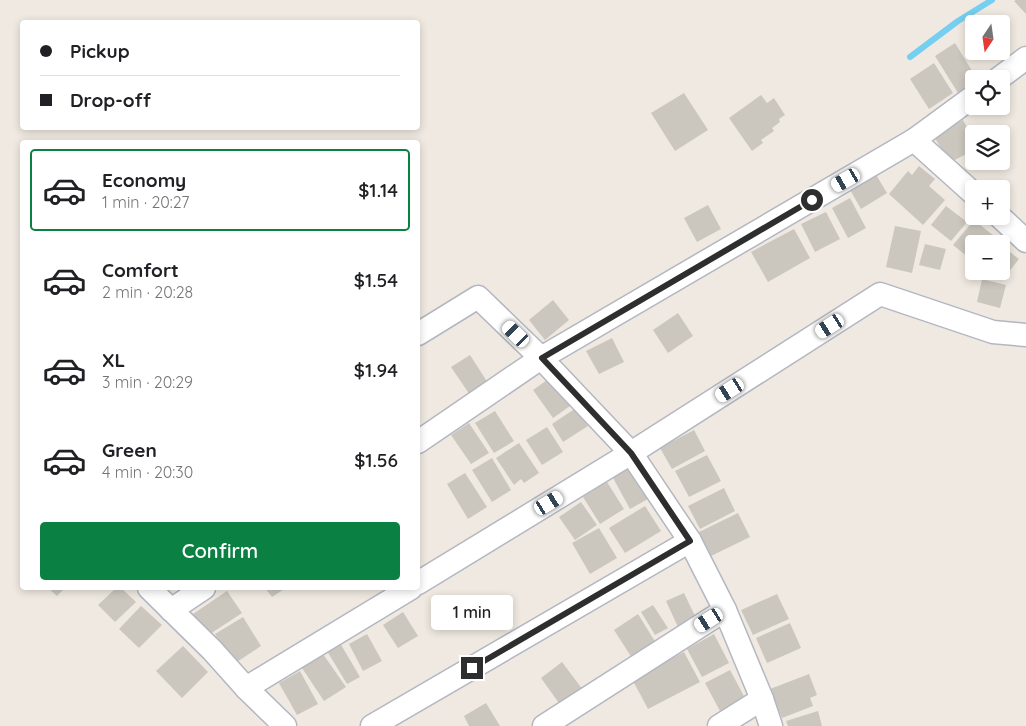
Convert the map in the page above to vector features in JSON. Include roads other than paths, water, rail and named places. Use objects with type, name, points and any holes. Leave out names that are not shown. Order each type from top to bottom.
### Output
[{"type":"street","points":[[1010,70],[1026,58]]},
{"type":"street","points":[[420,441],[542,358],[914,140],[965,103]]},
{"type":"street","points":[[914,140],[965,186]]},
{"type":"street","points":[[1009,225],[1026,240]]},
{"type":"street","points":[[420,582],[631,453],[880,294],[993,332],[1026,335]]},
{"type":"street","points":[[420,333],[478,297],[542,358],[631,453],[690,541],[725,610],[762,699],[771,726]]},
{"type":"street","points":[[372,726],[690,541]]},
{"type":"street","points":[[151,590],[285,726]]},
{"type":"street","points":[[172,610],[201,590]]},
{"type":"street","points":[[246,688],[407,590]]},
{"type":"street","points":[[544,726],[725,610]]},
{"type":"street","points":[[719,726],[762,699]]},
{"type":"waterway","points":[[910,57],[958,21],[992,0]]}]
